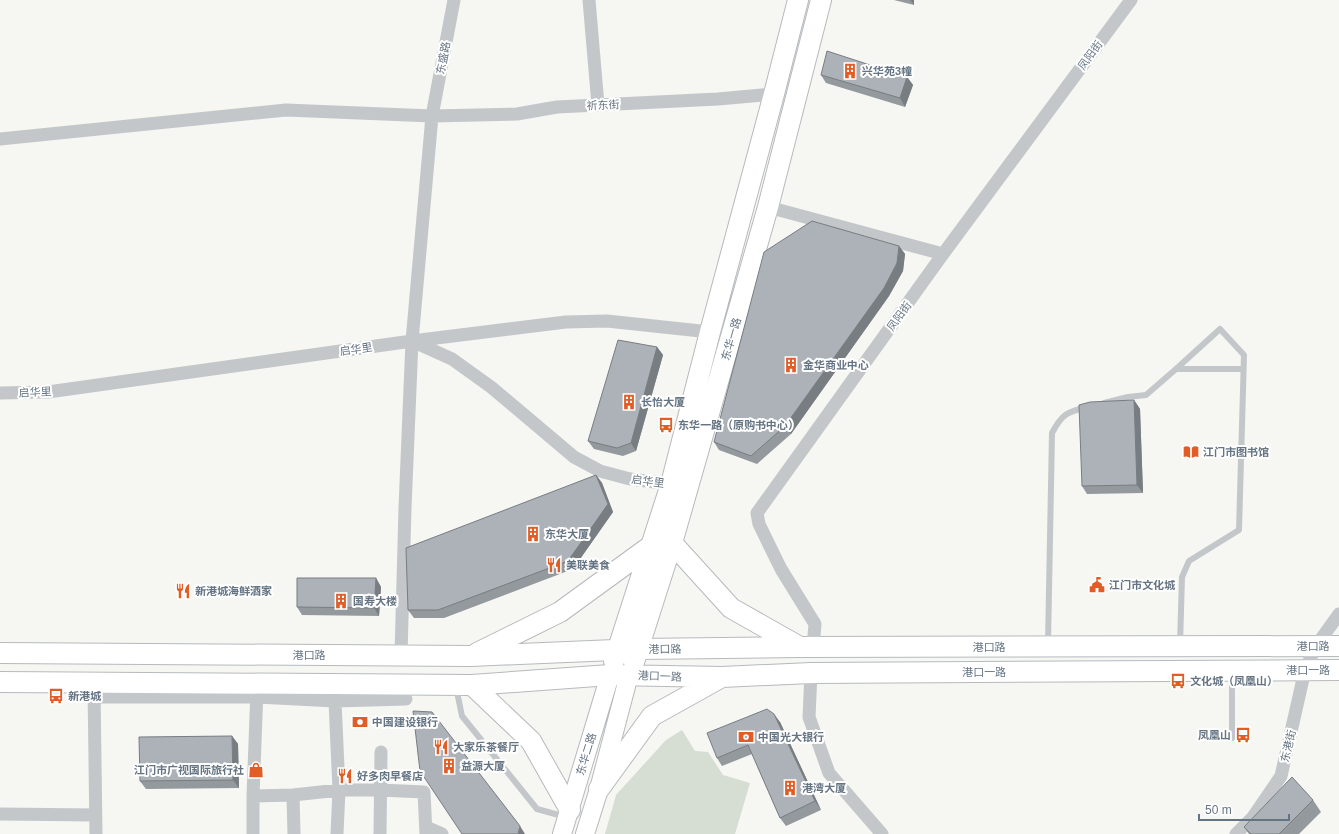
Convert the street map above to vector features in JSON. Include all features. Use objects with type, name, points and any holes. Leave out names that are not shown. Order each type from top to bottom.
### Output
[{"type":"main road","name":"东华一路","points":[[619,675],[618,650],[671,484],[798,0]]},
{"type":"main road","name":"东华一路","points":[[619,675],[638,649],[672,543],[768,207],[821,0]]},
{"type":"main road","points":[[672,543],[731,608],[806,648]]},
{"type":"main road","points":[[471,656],[560,612],[652,545]]},
{"type":"main road","name":"港口路","points":[[0,653],[471,656],[638,649],[1339,646]]},
{"type":"main road","points":[[882,673],[884,647]]},
{"type":"main road","points":[[389,684],[395,656]]},
{"type":"main road","name":"港口一路","points":[[619,675],[722,677],[811,673],[1339,670]]},
{"type":"main road","points":[[0,682],[94,690],[257,690],[389,684],[464,684],[619,675]]},
{"type":"main road","name":"东华二路","points":[[585,834],[599,788],[619,675]]},
{"type":"main road","name":"东华二路","points":[[566,821],[619,675]]},
{"type":"main road","points":[[599,788],[652,716],[722,677]]},
{"type":"main road","points":[[406,699],[433,684]]},
{"type":"main road","points":[[464,684],[531,741],[566,821]]},
{"type":"street","name":"东盛路","points":[[395,656],[412,341],[432,116],[454,0]]},
{"type":"street","points":[[589,0],[598,105]]},
{"type":"street","name":"凤阳街","points":[[806,648],[814,624],[781,569],[759,524],[757,513],[943,254],[1131,0]]},
{"type":"street","name":"祈东街","points":[[0,139],[286,110],[432,116],[517,114],[557,107],[774,94]]},
{"type":"street","points":[[768,207],[943,254]]},
{"type":"street","points":[[412,341],[566,322],[607,321],[710,332]]},
{"type":"street","name":"启华里","points":[[0,393],[48,392],[412,341],[452,359],[491,387],[574,457],[600,471],[630,479],[671,484]]},
{"type":"street","name":"东港街","points":[[1236,834],[1253,817],[1281,776],[1305,670],[1316,646],[1339,614]]},
{"type":"street","points":[[811,673],[809,717],[829,773],[882,834]]},
{"type":"street","points":[[94,690],[96,834]]},
{"type":"street","points":[[253,834],[257,690],[336,701],[406,699]]},
{"type":"street","points":[[336,701],[339,790],[338,834]]},
{"type":"street","points":[[380,834],[381,752]]},
{"type":"street","points":[[253,796],[293,795],[339,790],[424,792],[426,831],[442,834]]},
{"type":"street","points":[[293,795],[294,834]]},
{"type":"street","points":[[0,814],[95,815]]},
{"type":"lane","points":[[1099,404],[1128,397],[1146,395],[1220,329],[1244,355],[1239,530],[1189,561],[1182,577],[1180,646]]},
{"type":"lane","points":[[1176,369],[1243,369]]},
{"type":"lane","points":[[1048,647],[1052,433],[1059,421],[1069,412],[1091,406]]},
{"type":"lane","points":[[1232,671],[1232,738]]},
{"type":"lane","points":[[464,684],[462,716],[537,809],[566,821]]},
{"type":"shaded area","points":[[682,730],[695,751],[708,752],[723,775],[750,783],[735,834],[605,834],[616,795],[666,740]]},
{"type":"building","name":"兴华苑3幢","points":[[827,51],[907,77],[900,98],[821,75]]},
{"type":"building","name":"金华商业中心","points":[[812,221],[899,246],[897,263],[884,288],[785,426],[751,456],[714,442],[764,252]]},
{"type":"building","name":"长怡大厦","points":[[618,340],[657,347],[631,443],[617,448],[588,441]]},
{"type":"building","points":[[1134,400],[1137,485],[1082,486],[1079,405],[1090,402]]},
{"type":"building","name":"东华大厦","points":[[596,475],[608,504],[568,561],[438,610],[408,610],[406,548]]},
{"type":"building","name":"国寿大楼","points":[[297,578],[376,578],[374,608],[297,607]]},
{"type":"building","name":"港湾大厦","points":[[767,709],[774,714],[815,801],[780,818],[748,745],[717,758],[707,733]]},
{"type":"building","name":"益源大厦","points":[[413,711],[432,712],[520,826],[518,834],[462,834],[420,771]]},
{"type":"building","points":[[232,736],[233,780],[140,781],[139,737]]},
{"type":"building","points":[[1292,777],[1313,800],[1279,834],[1251,834],[1244,827]]},
{"type":"place","name":"兴华苑3幢","points":[[850,71]]},
{"type":"place","name":"金华商业中心","points":[[791,365]]},
{"type":"place","name":"长怡大厦","points":[[629,402]]},
{"type":"place","name":"东华一路（原购书中心）","points":[[666,425]]},
{"type":"place","name":"江门市图书馆","points":[[1191,452]]},
{"type":"place","name":"东华大厦","points":[[533,534]]},
{"type":"place","name":"美联美食","points":[[554,565]]},
{"type":"place","name":"江门市文化城","points":[[1097,585]]},
{"type":"place","name":"新港城海鲜酒家","points":[[183,591]]},
{"type":"place","name":"国寿大楼","points":[[341,601]]},
{"type":"place","name":"文化城（凤凰山）","points":[[1178,681]]},
{"type":"place","name":"新港城","points":[[56,696]]},
{"type":"place","name":"中国建设银行","points":[[360,722]]},
{"type":"place","name":"凤凰山","points":[[1243,735]]},
{"type":"place","name":"中国光大银行","points":[[746,737]]},
{"type":"place","name":"大家乐茶餐厅","points":[[441,747]]},
{"type":"place","name":"益源大厦","points":[[449,766]]},
{"type":"place","name":"江门市广视国际旅行社","points":[[256,770]]},
{"type":"place","name":"好多肉早餐店","points":[[345,776]]},
{"type":"place","name":"港湾大厦","points":[[790,788]]}]
